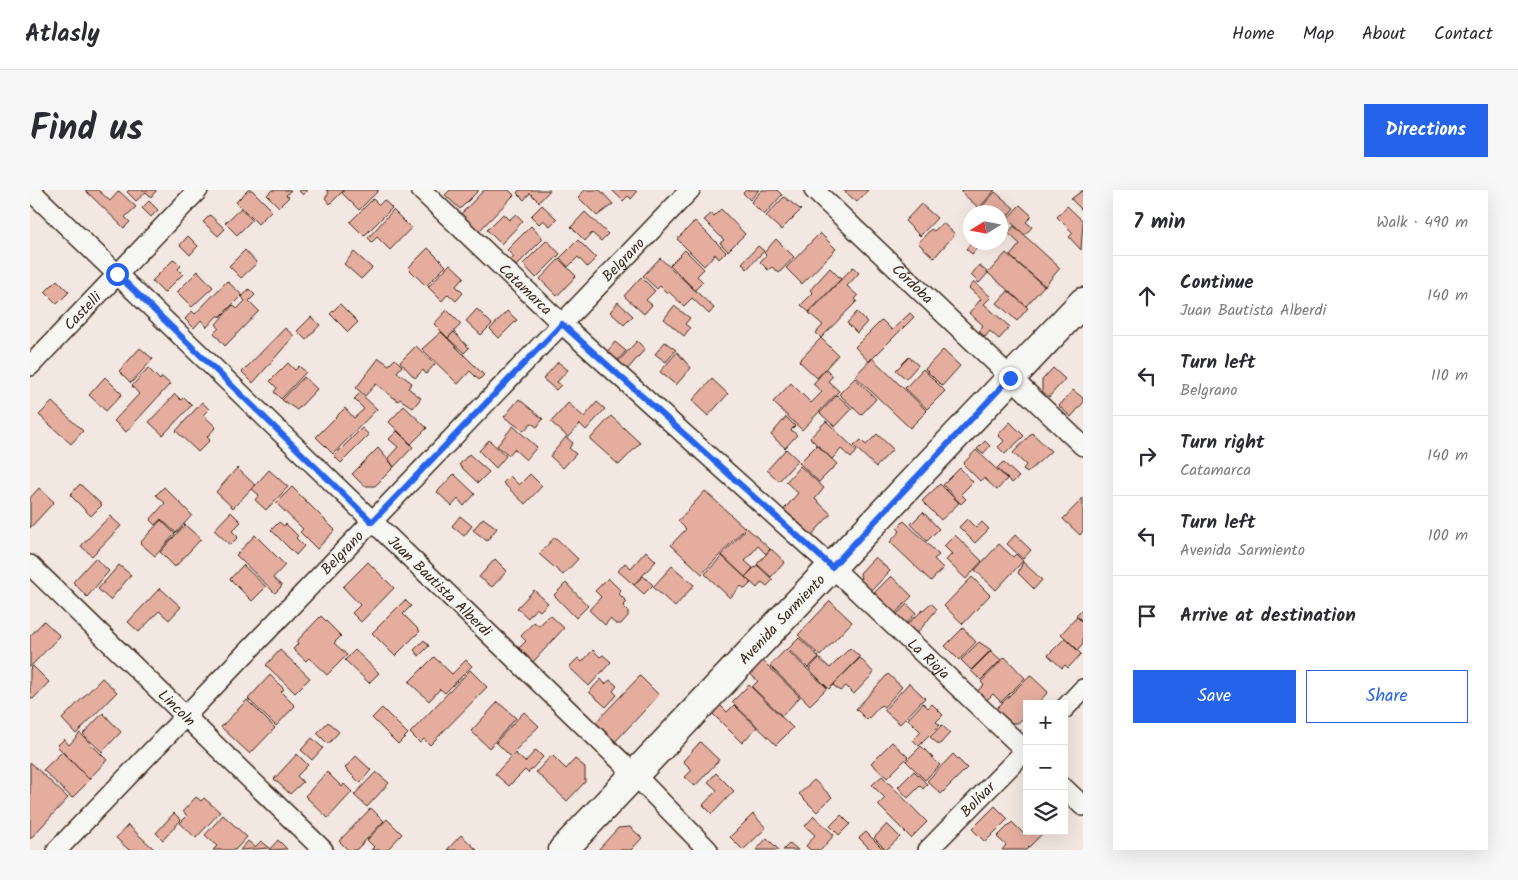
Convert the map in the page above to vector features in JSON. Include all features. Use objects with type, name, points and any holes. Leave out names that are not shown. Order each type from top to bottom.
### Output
[{"type":"main road","name":"Avenida Sarmiento","points":[[563,850],[1083,302]]},
{"type":"street","name":"Juan Bautista Alberdi","points":[[30,190],[634,774],[708,850]]},
{"type":"street","name":"Castelli","points":[[30,366],[198,190]]},
{"type":"street","name":"Catamarca","points":[[421,190],[562,324],[832,567]]},
{"type":"street","name":"Belgrano","points":[[58,850],[690,190]]},
{"type":"street","name":"Córdoba","points":[[814,190],[1083,446]]},
{"type":"street","name":"Lincoln","points":[[30,565],[187,715],[323,850]]},
{"type":"street","name":"La Rioja","points":[[832,567],[1023,747]]},
{"type":"street","points":[[1068,705],[1083,689]]},
{"type":"street","name":"Bolívar","points":[[928,850],[1023,753]]},
{"type":"street","points":[[1066,790],[1083,806]]},
{"type":"building","points":[[85,190],[98,190],[110,201],[119,191],[136,207],[125,217],[130,222],[124,228]]},
{"type":"building","points":[[129,190],[156,191],[151,197],[146,192],[136,201],[127,192]]},
{"type":"building","points":[[248,190],[252,190],[272,210],[258,224],[236,202]]},
{"type":"building","points":[[272,190],[291,190],[286,195],[289,197],[279,207],[267,195]]},
{"type":"building","points":[[298,190],[308,190],[303,195]]},
{"type":"building","points":[[326,190],[344,190],[330,204],[325,198],[329,193]]},
{"type":"building","points":[[344,190],[379,190],[359,210],[342,193]]},
{"type":"building","points":[[450,190],[479,190],[460,209],[445,195]]},
{"type":"building","points":[[484,190],[509,190],[514,195],[479,231],[461,214]]},
{"type":"building","points":[[519,190],[550,190],[539,202],[530,193],[524,200],[517,193]]},
{"type":"building","points":[[585,190],[600,190],[613,204],[597,216],[578,197]]},
{"type":"building","points":[[612,190],[635,190],[637,192],[631,199],[628,196],[623,201]]},
{"type":"building","points":[[746,190],[759,190],[750,200],[743,193]]},
{"type":"building","points":[[762,190],[777,190],[782,195],[764,215],[751,202]]},
{"type":"building","points":[[843,190],[868,190],[857,202]]},
{"type":"building","points":[[963,190],[995,190],[982,205],[976,205],[961,192]]},
{"type":"building","points":[[1083,190],[1083,211],[1071,199]]},
{"type":"building","points":[[995,192],[1014,208],[1008,215],[1008,205],[983,205]]},
{"type":"building","points":[[784,197],[801,210],[781,230],[766,216]]},
{"type":"building","points":[[373,199],[379,205],[384,200],[392,208],[364,236],[350,222]]},
{"type":"building","points":[[149,201],[158,210],[151,217],[142,208]]},
{"type":"building","points":[[921,204],[937,218],[920,236],[905,221]]},
{"type":"building","points":[[542,205],[557,219],[550,226],[543,220],[539,224],[531,216]]},
{"type":"building","points":[[1020,205],[1032,216],[1026,222],[1032,227],[1025,235],[1008,218]]},
{"type":"building","points":[[1067,206],[1083,221],[1081,250],[1069,237],[1073,233],[1057,217]]},
{"type":"building","points":[[241,208],[252,220],[237,235],[225,223]]},
{"type":"building","points":[[721,209],[745,234],[728,251],[720,243],[724,240],[704,220],[712,213],[714,216]]},
{"type":"building","points":[[393,210],[411,228],[390,250],[377,237],[372,242],[368,238]]},
{"type":"building","points":[[585,212],[608,234],[601,241],[592,233],[585,241],[571,227]]},
{"type":"building","points":[[503,214],[509,220],[516,214],[523,221],[501,244],[487,230]]},
{"type":"building","points":[[210,215],[225,229],[218,236],[203,222]]},
{"type":"building","points":[[695,221],[726,252],[719,259],[715,254],[704,266],[677,239]]},
{"type":"building","points":[[943,223],[955,234],[934,258],[918,243],[931,229],[934,231]]},
{"type":"building","points":[[531,226],[543,239],[516,266],[511,260],[514,257],[507,250]]},
{"type":"building","points":[[1014,226],[1060,268],[1045,286],[1010,256],[1020,244],[1008,233]]},
{"type":"building","points":[[820,233],[836,249],[802,284],[786,268]]},
{"type":"building","points":[[188,236],[198,246],[190,255],[180,245]]},
{"type":"building","points":[[776,239],[794,257],[779,273],[772,267],[768,270],[760,262],[766,255],[764,253]]},
{"type":"building","points":[[547,240],[560,254],[536,278],[523,264]]},
{"type":"building","points":[[578,240],[596,258],[587,267],[578,257],[568,267],[560,258]]},
{"type":"building","points":[[758,246],[764,251],[747,269],[742,263]]},
{"type":"building","points":[[428,248],[446,266],[426,286],[408,268]]},
{"type":"building","points":[[245,250],[257,263],[241,278],[229,266]]},
{"type":"building","points":[[685,250],[704,269],[697,276],[703,282],[695,290],[670,265]]},
{"type":"building","points":[[967,250],[975,250],[972,254]]},
{"type":"building","points":[[354,252],[372,268],[361,279],[344,264]]},
{"type":"building","points":[[1006,253],[1044,286],[1026,306],[988,273]]},
{"type":"building","points":[[660,258],[714,308],[709,314],[692,298],[684,306],[669,292],[667,293],[660,286],[657,289],[643,276]]},
{"type":"building","points":[[174,259],[181,266],[178,269],[183,274],[164,293],[152,281]]},
{"type":"building","points":[[559,259],[576,276],[557,296],[540,279]]},
{"type":"building","points":[[450,264],[464,277],[456,286],[463,293],[456,301],[448,294],[442,301],[428,287]]},
{"type":"building","points":[[979,265],[988,273],[979,283],[971,275]]},
{"type":"building","points":[[853,267],[859,273],[847,286],[858,296],[855,299],[857,301],[821,338],[816,333],[823,325],[809,313]]},
{"type":"building","points":[[830,268],[841,279],[809,312],[801,305],[813,293],[810,290]]},
{"type":"building","points":[[198,271],[213,287],[192,307],[177,292]]},
{"type":"building","points":[[641,277],[655,291],[646,300],[652,305],[644,314],[624,296]]},
{"type":"building","points":[[57,280],[69,292],[57,304],[45,292]]},
{"type":"building","points":[[227,281],[242,295],[207,327],[201,320],[194,328],[185,319],[192,311],[195,314]]},
{"type":"building","points":[[974,282],[991,297],[984,304],[1010,327],[999,339],[990,331],[985,337],[979,331],[983,325],[969,313],[981,299],[969,288]]},
{"type":"building","points":[[249,289],[255,295],[249,301],[259,311],[225,346],[214,333],[219,328],[216,324],[233,305],[237,309],[245,301],[242,297]]},
{"type":"building","points":[[1008,291],[1028,308],[1017,321],[997,303]]},
{"type":"building","points":[[618,302],[633,316],[624,325],[610,312]]},
{"type":"building","points":[[340,304],[358,322],[348,332],[330,314]]},
{"type":"building","points":[[674,306],[690,318],[685,324],[690,328],[684,336],[664,319]]},
{"type":"building","points":[[477,309],[492,324],[481,335],[466,321]]},
{"type":"building","points":[[447,310],[461,324],[448,338],[434,324]]},
{"type":"building","points":[[507,311],[517,320],[499,338],[490,329]]},
{"type":"building","points":[[857,312],[867,322],[857,333],[847,323]]},
{"type":"building","points":[[910,313],[914,317],[869,362],[855,347],[882,320],[892,330]]},
{"type":"building","points":[[311,317],[320,325],[306,340],[297,331]]},
{"type":"building","points":[[285,328],[294,336],[253,383],[242,372]]},
{"type":"building","points":[[441,332],[484,375],[479,380],[470,371],[458,384],[422,349]]},
{"type":"building","points":[[454,332],[469,348],[464,353],[448,338]]},
{"type":"building","points":[[821,338],[838,355],[817,378],[799,361]]},
{"type":"building","points":[[637,341],[645,349],[626,371],[617,363]]},
{"type":"building","points":[[615,342],[626,351],[617,361],[607,352]]},
{"type":"building","points":[[665,342],[676,350],[666,362],[655,354]]},
{"type":"building","points":[[416,346],[435,364],[426,374],[423,370],[415,378],[400,362]]},
{"type":"building","points":[[140,348],[153,359],[131,383],[119,371]]},
{"type":"building","points":[[943,350],[960,366],[942,386],[925,369]]},
{"type":"building","points":[[677,352],[691,368],[676,385],[660,372]]},
{"type":"building","points":[[909,357],[918,365],[906,379],[896,370]]},
{"type":"building","points":[[379,358],[389,365],[395,359],[402,366],[397,372],[412,383],[408,388],[421,398],[413,408],[400,399],[398,401],[376,384],[365,396],[356,388]]},
{"type":"building","points":[[872,358],[927,411],[910,428],[855,376]]},
{"type":"building","points":[[558,362],[568,370],[557,382],[561,385],[556,390],[543,379]]},
{"type":"building","points":[[288,363],[295,370],[299,366],[306,372],[281,399],[274,392],[277,388],[270,381]]},
{"type":"building","points":[[148,368],[160,380],[162,377],[170,384],[126,432],[114,421],[139,394],[132,386]]},
{"type":"building","points":[[1053,368],[1065,379],[1049,397],[1042,391],[1042,380]]},
{"type":"building","points":[[826,369],[833,376],[828,381],[839,391],[802,430],[773,402],[791,383],[811,403],[822,392],[813,384]]},
{"type":"building","points":[[923,369],[945,391],[927,409],[905,388]]},
{"type":"building","points":[[105,377],[122,394],[106,411],[89,395]]},
{"type":"building","points":[[304,377],[317,389],[297,410],[282,400]]},
{"type":"building","points":[[855,378],[876,399],[861,415],[839,394]]},
{"type":"building","points":[[712,379],[728,394],[708,416],[692,401]]},
{"type":"building","points":[[1073,390],[1083,398],[1083,403],[1071,417],[1059,406]]},
{"type":"building","points":[[360,393],[377,409],[333,454],[316,437],[345,408],[354,418],[364,409],[354,399]]},
{"type":"building","points":[[175,394],[181,400],[184,397],[192,405],[163,435],[149,422]]},
{"type":"building","points":[[837,395],[852,409],[835,427],[820,413]]},
{"type":"building","points":[[519,399],[543,419],[537,427],[531,423],[524,431],[504,417]]},
{"type":"building","points":[[52,402],[83,431],[71,444],[39,415]]},
{"type":"building","points":[[202,402],[209,409],[203,415],[216,427],[207,437],[210,440],[198,452],[176,431]]},
{"type":"building","points":[[597,402],[605,409],[586,430],[580,424],[568,437],[551,422],[568,403],[584,417]]},
{"type":"building","points":[[404,406],[427,428],[411,444],[389,422]]},
{"type":"building","points":[[611,416],[640,443],[619,465],[590,439]]},
{"type":"building","points":[[786,417],[795,426],[791,430],[797,435],[785,448],[771,435]]},
{"type":"building","points":[[826,421],[857,451],[851,458],[841,449],[832,459],[810,438]]},
{"type":"building","points":[[1010,422],[1024,436],[1005,454],[998,447],[1004,441],[998,435]]},
{"type":"building","points":[[513,426],[537,447],[526,460],[514,449],[509,455],[497,446]]},
{"type":"building","points":[[362,428],[369,435],[341,463],[334,456]]},
{"type":"building","points":[[397,431],[413,447],[394,467],[388,458],[398,447],[389,439]]},
{"type":"building","points":[[1032,433],[1051,451],[1027,473],[1023,469],[1026,465],[1013,453]]},
{"type":"building","points":[[877,434],[893,449],[876,467],[854,446],[861,440],[866,445]]},
{"type":"building","points":[[566,437],[573,443],[569,448],[576,454],[563,468],[550,456]]},
{"type":"building","points":[[489,440],[506,456],[496,468],[479,451]]},
{"type":"building","points":[[985,441],[990,446],[983,454],[977,449]]},
{"type":"building","points":[[817,445],[837,464],[819,482],[799,463]]},
{"type":"building","points":[[378,448],[394,467],[375,486],[364,486],[352,474]]},
{"type":"building","points":[[786,449],[798,460],[779,481],[767,470]]},
{"type":"building","points":[[976,450],[1007,479],[997,490],[984,478],[980,481],[963,464]]},
{"type":"building","points":[[469,454],[489,472],[478,483],[459,465]]},
{"type":"building","points":[[1003,462],[1019,477],[1012,483],[997,468]]},
{"type":"building","points":[[800,466],[824,488],[815,499],[831,514],[808,539],[781,513],[798,493],[786,482]]},
{"type":"building","points":[[237,468],[255,485],[233,508],[216,492]]},
{"type":"building","points":[[960,468],[973,482],[961,494],[966,499],[961,504],[943,485]]},
{"type":"building","points":[[269,470],[288,487],[266,510],[255,500],[259,495],[252,489]]},
{"type":"building","points":[[454,474],[475,494],[464,506],[458,499],[452,506],[437,492]]},
{"type":"building","points":[[530,474],[542,486],[525,504],[503,483],[510,476],[519,485]]},
{"type":"building","points":[[80,484],[102,505],[91,516],[70,495]]},
{"type":"building","points":[[940,484],[959,503],[941,520],[922,501]]},
{"type":"building","points":[[164,487],[192,515],[176,533],[161,519],[155,525],[150,520],[165,503],[156,495]]},
{"type":"building","points":[[292,487],[335,530],[317,549],[300,532],[303,529],[276,503]]},
{"type":"building","points":[[39,488],[54,502],[30,528],[30,498]]},
{"type":"building","points":[[705,491],[745,528],[702,574],[671,545],[686,529],[678,521]]},
{"type":"building","points":[[1083,498],[1083,531],[1080,535],[1063,519]]},
{"type":"building","points":[[231,512],[241,522],[232,531],[238,537],[230,545],[214,530]]},
{"type":"building","points":[[923,512],[939,529],[927,541],[911,524]]},
{"type":"building","points":[[110,516],[121,526],[92,556],[81,546]]},
{"type":"building","points":[[460,516],[472,526],[464,536],[452,526]]},
{"type":"building","points":[[483,518],[497,528],[487,541],[473,530]]},
{"type":"building","points":[[967,519],[976,528],[982,522],[989,529],[975,543],[959,527]]},
{"type":"building","points":[[161,520],[175,534],[155,556],[140,543]]},
{"type":"building","points":[[904,521],[939,555],[934,559],[943,568],[931,581],[890,542],[900,531],[897,528]]},
{"type":"building","points":[[279,522],[284,526],[286,524],[298,536],[296,538],[304,546],[296,555],[271,530]]},
{"type":"building","points":[[185,525],[201,539],[175,567],[160,552]]},
{"type":"building","points":[[747,528],[770,549],[766,554],[758,546],[745,561],[753,568],[745,577],[722,555]]},
{"type":"building","points":[[255,535],[285,565],[273,578],[282,586],[275,593],[236,555]]},
{"type":"building","points":[[955,535],[982,561],[966,579],[946,560],[952,554],[944,546]]},
{"type":"building","points":[[1015,535],[1031,550],[1023,559],[1007,544]]},
{"type":"building","points":[[555,537],[578,559],[563,575],[539,554]]},
{"type":"building","points":[[999,544],[1013,557],[1016,554],[1023,561],[996,590],[975,570]]},
{"type":"building","points":[[771,549],[785,562],[771,577],[757,564]]},
{"type":"building","points":[[646,551],[656,561],[634,585],[618,571],[625,563],[631,568]]},
{"type":"building","points":[[722,556],[751,583],[745,589],[741,586],[730,598],[705,574]]},
{"type":"building","points":[[875,557],[890,571],[871,591],[861,581],[860,573]]},
{"type":"building","points":[[95,558],[109,571],[87,597],[73,582]]},
{"type":"building","points":[[495,559],[507,571],[492,587],[479,577]]},
{"type":"building","points":[[368,562],[394,588],[361,622],[352,613],[360,605],[343,587]]},
{"type":"building","points":[[1023,562],[1042,580],[1034,589],[1018,573]]},
{"type":"building","points":[[119,565],[131,575],[110,600],[98,589]]},
{"type":"building","points":[[243,565],[266,587],[252,601],[230,579]]},
{"type":"building","points":[[757,565],[773,580],[767,586],[762,582],[757,588],[745,577]]},
{"type":"building","points":[[672,566],[694,585],[675,607],[653,587]]},
{"type":"building","points":[[643,576],[653,585],[644,594],[634,585]]},
{"type":"building","points":[[891,576],[912,596],[892,617],[871,596]]},
{"type":"building","points":[[972,577],[990,595],[963,624],[944,606]]},
{"type":"building","points":[[608,578],[621,591],[619,594],[627,602],[623,606],[628,611],[628,616],[621,624],[616,624],[610,619],[605,625],[589,610],[601,597],[595,591]]},
{"type":"building","points":[[566,583],[588,606],[576,618],[554,595]]},
{"type":"building","points":[[160,588],[181,607],[169,620],[159,611],[139,632],[128,622]]},
{"type":"building","points":[[534,590],[548,603],[540,611],[536,608],[528,618],[517,608]]},
{"type":"building","points":[[405,600],[411,606],[403,614],[420,631],[395,656],[372,633]]},
{"type":"building","points":[[830,601],[852,622],[820,656],[798,635]]},
{"type":"building","points":[[931,603],[937,609],[915,636],[905,626]]},
{"type":"building","points":[[907,604],[916,613],[903,627],[893,618]]},
{"type":"building","points":[[1083,608],[1083,622],[1076,615]]},
{"type":"building","points":[[550,615],[564,628],[533,662],[519,648],[526,641],[521,636],[534,622],[539,626]]},
{"type":"building","points":[[321,616],[341,636],[334,643],[347,655],[327,675],[309,658],[306,661],[293,649],[298,644],[296,642]]},
{"type":"building","points":[[1077,617],[1083,623],[1083,644],[1078,650],[1061,634]]},
{"type":"building","points":[[44,621],[60,636],[30,667],[30,636]]},
{"type":"building","points":[[963,628],[976,642],[959,660],[945,646]]},
{"type":"building","points":[[799,638],[819,657],[808,668],[788,649]]},
{"type":"building","points":[[1065,638],[1081,654],[1068,668],[1065,665],[1062,668],[1048,655]]},
{"type":"building","points":[[424,640],[429,646],[419,656],[414,650]]},
{"type":"building","points":[[979,642],[991,650],[971,670],[961,660]]},
{"type":"building","points":[[850,648],[860,657],[829,689],[809,669],[819,658],[830,668]]},
{"type":"building","points":[[786,649],[827,688],[810,705],[770,666]]},
{"type":"building","points":[[280,650],[310,678],[295,693],[266,665]]},
{"type":"building","points":[[355,650],[379,673],[369,683],[345,660]]},
{"type":"building","points":[[593,650],[600,657],[603,655],[611,662],[589,686],[569,667],[578,658],[582,662]]},
{"type":"building","points":[[991,651],[1001,660],[981,680],[971,671]]},
{"type":"building","points":[[434,657],[452,674],[466,660],[472,666],[445,693],[440,689],[429,701],[409,682]]},
{"type":"building","points":[[1005,657],[1025,678],[1001,702],[993,694],[986,701],[976,692],[984,685],[981,682]]},
{"type":"building","points":[[860,658],[874,673],[854,694],[846,686],[840,691],[833,685]]},
{"type":"building","points":[[761,659],[800,697],[782,716],[752,687],[758,681],[749,673]]},
{"type":"building","points":[[33,666],[49,682],[33,699],[30,697],[30,669]]},
{"type":"building","points":[[470,670],[487,687],[430,745],[424,739],[420,743],[410,733]]},
{"type":"building","points":[[888,674],[902,687],[884,707],[881,705],[867,720],[856,709]]},
{"type":"building","points":[[270,675],[284,689],[281,692],[295,706],[276,726],[248,699]]},
{"type":"building","points":[[1030,675],[1048,692],[1041,700],[1023,700],[1023,718],[1018,723],[1007,723],[995,710]]},
{"type":"building","points":[[640,676],[659,695],[613,744],[593,725]]},
{"type":"building","points":[[102,678],[117,692],[76,734],[62,719]]},
{"type":"building","points":[[601,679],[605,684],[610,680],[617,686],[613,691],[617,695],[606,707],[589,692]]},
{"type":"building","points":[[909,683],[925,698],[900,724],[884,710]]},
{"type":"building","points":[[749,685],[793,728],[776,745],[732,702]]},
{"type":"building","points":[[247,700],[275,728],[250,754],[221,727]]},
{"type":"building","points":[[498,702],[516,718],[489,748],[471,731]]},
{"type":"building","points":[[717,702],[727,712],[734,705],[757,727],[742,743],[709,710]]},
{"type":"building","points":[[923,703],[928,708],[932,704],[943,715],[936,722],[940,725],[919,746],[913,740],[921,732],[908,719]]},
{"type":"building","points":[[382,708],[408,734],[398,744],[372,718]]},
{"type":"building","points":[[524,712],[539,726],[510,756],[496,742]]},
{"type":"building","points":[[103,713],[121,732],[102,752],[83,734]]},
{"type":"building","points":[[328,722],[339,732],[328,744],[317,733]]},
{"type":"building","points":[[942,725],[950,733],[939,745],[930,737]]},
{"type":"building","points":[[80,733],[107,760],[89,779],[57,746],[64,739],[69,745]]},
{"type":"building","points":[[312,738],[323,748],[312,760],[301,750]]},
{"type":"building","points":[[700,742],[719,760],[695,786],[685,777],[692,770],[683,761]]},
{"type":"building","points":[[892,742],[908,757],[887,778],[871,763]]},
{"type":"building","points":[[921,746],[940,765],[925,780],[906,761]]},
{"type":"building","points":[[536,750],[543,757],[528,773],[525,770],[509,786],[495,774],[515,753],[525,762]]},
{"type":"building","points":[[62,752],[90,780],[72,798],[43,770]]},
{"type":"building","points":[[297,754],[308,765],[297,776],[303,782],[290,794],[274,779]]},
{"type":"building","points":[[953,754],[967,768],[941,794],[927,781]]},
{"type":"building","points":[[552,755],[566,769],[575,759],[585,767],[585,782],[567,801],[536,772]]},
{"type":"building","points":[[356,756],[371,770],[360,783],[345,768]]},
{"type":"building","points":[[30,762],[68,798],[30,839]]},
{"type":"building","points":[[914,771],[927,784],[923,789],[920,786],[908,798],[898,787]]},
{"type":"building","points":[[327,772],[342,787],[344,784],[352,792],[328,818],[305,796]]},
{"type":"building","points":[[376,772],[389,783],[367,807],[354,795]]},
{"type":"building","points":[[716,773],[734,791],[712,814],[703,805],[717,790],[708,782]]},
{"type":"building","points":[[882,776],[927,822],[911,838],[878,805],[885,798],[872,785]]},
{"type":"building","points":[[814,780],[832,797],[817,812],[799,794]]},
{"type":"building","points":[[196,797],[201,801],[204,798],[220,812],[196,838],[180,823],[187,816],[183,811]]},
{"type":"building","points":[[995,806],[1008,819],[985,842],[972,829]]},
{"type":"building","points":[[371,808],[384,821],[356,850],[348,850],[339,841]]},
{"type":"building","points":[[174,813],[181,820],[163,840],[156,833]]},
{"type":"building","points":[[753,814],[766,828],[743,850],[730,837]]},
{"type":"building","points":[[223,815],[247,837],[235,850],[213,850],[217,846],[205,835]]},
{"type":"building","points":[[841,815],[850,824],[839,835],[830,826]]},
{"type":"building","points":[[814,816],[834,835],[821,850],[811,850],[806,846],[815,835],[805,826]]},
{"type":"building","points":[[387,819],[402,834],[387,850],[371,850],[374,847],[367,840]]},
{"type":"building","points":[[1012,822],[1023,835],[1041,835],[1026,850],[1002,850],[1006,845],[997,837]]},
{"type":"building","points":[[887,824],[900,837],[886,850],[874,838]]},
{"type":"building","points":[[128,825],[155,850],[129,850],[116,838]]},
{"type":"building","points":[[630,827],[642,838],[631,850],[598,850],[618,828]]},
{"type":"building","points":[[866,832],[884,850],[871,850],[859,838]]},
{"type":"building","points":[[461,835],[477,850],[447,850]]},
{"type":"building","points":[[767,838],[779,850],[756,850]]},
{"type":"building","points":[[278,840],[287,849],[269,850]]},
{"type":"building","points":[[248,841],[255,847],[261,841],[270,848],[240,850]]},
{"type":"building","points":[[790,843],[798,850],[783,850]]},
{"type":"route","points":[[117,274],[372,522],[562,324],[832,567],[1010,378]]}]
